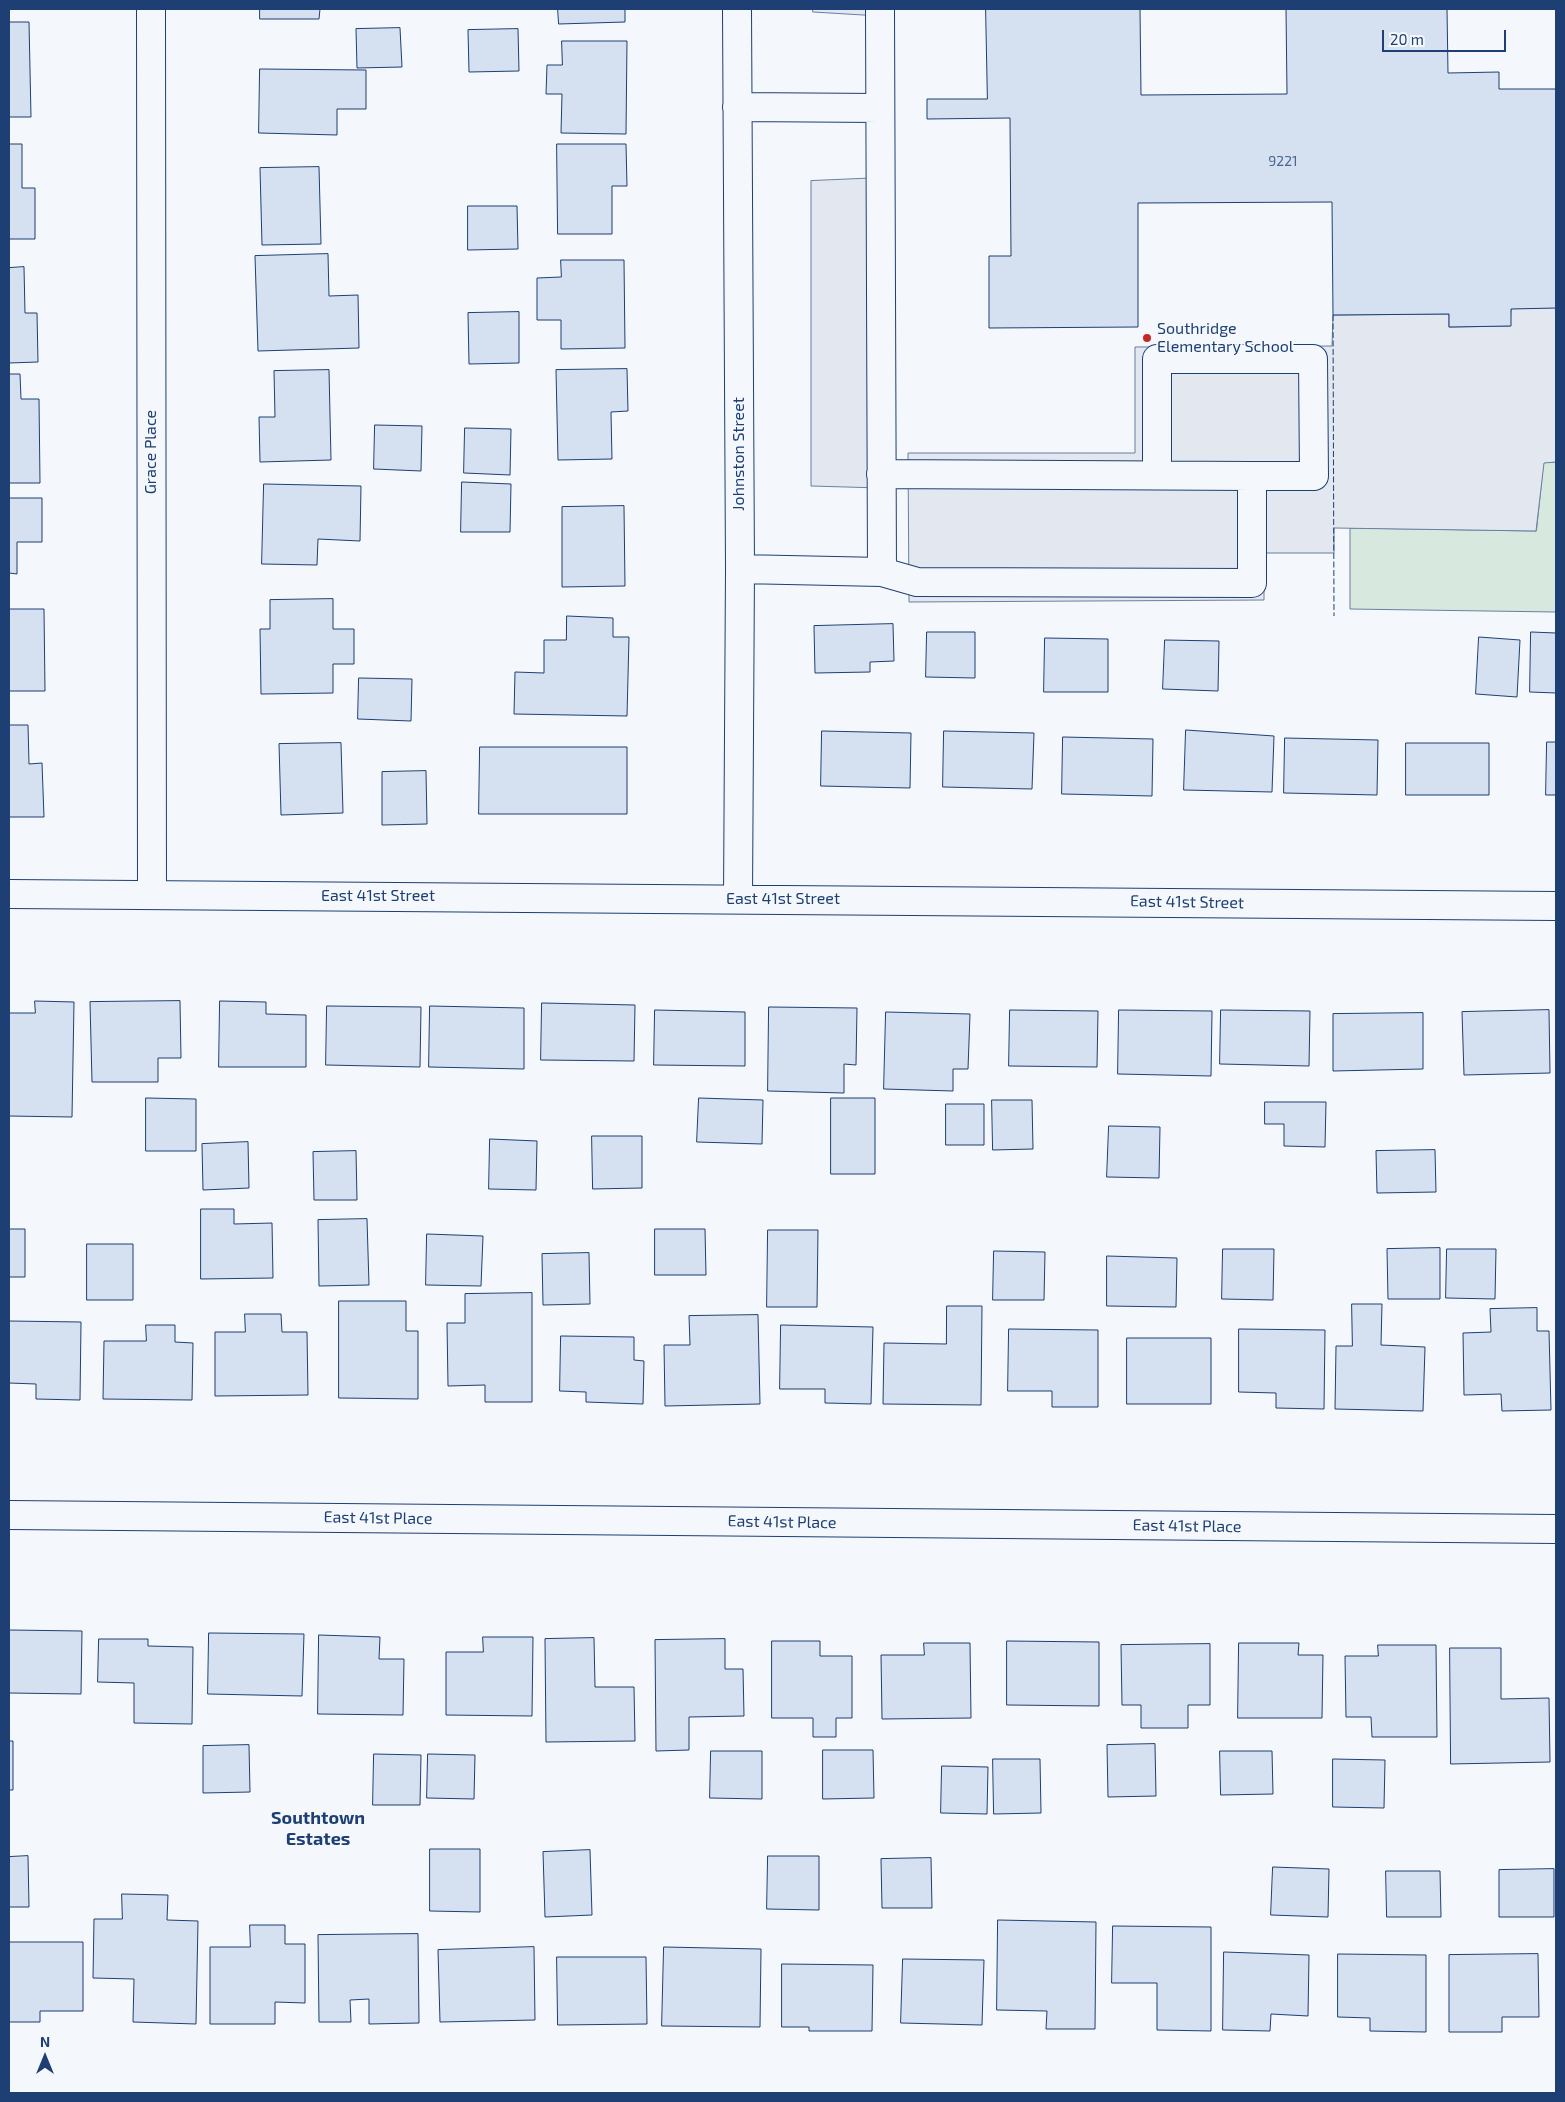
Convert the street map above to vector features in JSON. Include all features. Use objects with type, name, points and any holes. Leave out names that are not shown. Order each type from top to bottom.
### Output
[{"type":"street","name":"Grace Place","points":[[151,9],[152,894]]},
{"type":"street","name":"Johnston Street","points":[[737,9],[740,570],[738,898]]},
{"type":"street","points":[[880,9],[882,572]]},
{"type":"street","points":[[737,107],[880,108]]},
{"type":"street","points":[[881,474],[1314,476],[1312,359],[1157,359],[1157,475]]},
{"type":"street","points":[[740,570],[882,572],[917,582],[1252,583],[1252,476]]},
{"type":"street","name":"East 41st Street","points":[[9,894],[738,898],[1556,906]]},
{"type":"street","name":"East 41st Place","points":[[9,1515],[1556,1529]]},
{"type":"shaded area","points":[[813,9],[880,9],[880,16],[813,12]]},
{"type":"shaded area","points":[[880,178],[881,488],[811,486],[811,181]]},
{"type":"shaded area","points":[[1556,308],[1556,462],[1544,463],[1536,531],[1334,528],[1334,553],[1264,553],[1264,600],[909,602],[908,453],[1135,453],[1135,347],[1332,346],[1333,315],[1449,314],[1449,327],[1510,326],[1511,309]]},
{"type":"shaded area","points":[[1544,462],[1556,462],[1556,612],[1350,609],[1350,528],[1536,531]]},
{"type":"building","points":[[260,9],[320,9],[319,19],[260,19]]},
{"type":"building","points":[[558,9],[625,9],[625,22],[559,24]]},
{"type":"building","name":"Southridge Elementary School","points":[[986,9],[1140,9],[1141,95],[1287,94],[1286,9],[1447,9],[1448,73],[1499,72],[1499,89],[1556,89],[1556,308],[1511,309],[1511,326],[1449,327],[1449,314],[1333,315],[1332,202],[1138,203],[1138,327],[989,328],[989,256],[1011,256],[1010,118],[927,119],[927,99],[987,99]]},
{"type":"building","points":[[9,22],[29,22],[31,117],[9,117]]},
{"type":"building","points":[[400,28],[402,67],[357,68],[356,29]]},
{"type":"building","points":[[518,29],[519,71],[469,72],[468,30]]},
{"type":"building","points":[[562,41],[627,41],[626,134],[561,133],[562,94],[546,94],[547,65],[562,65]]},
{"type":"building","points":[[260,69],[366,70],[366,109],[337,109],[337,135],[259,133]]},
{"type":"building","points":[[9,144],[22,144],[22,188],[35,188],[35,239],[9,239]]},
{"type":"building","points":[[557,144],[626,144],[627,186],[612,186],[612,234],[558,234]]},
{"type":"building","points":[[319,167],[321,244],[262,245],[260,168]]},
{"type":"building","points":[[468,206],[517,206],[518,249],[468,250]]},
{"type":"building","points":[[328,254],[329,296],[358,295],[359,348],[258,351],[255,256]]},
{"type":"building","points":[[561,260],[624,260],[625,348],[561,349],[561,320],[537,320],[537,278],[561,277]]},
{"type":"building","points":[[24,267],[25,313],[37,313],[38,362],[9,363],[9,268]]},
{"type":"building","points":[[519,312],[519,363],[469,364],[468,313]]},
{"type":"building","points":[[627,369],[628,411],[611,412],[612,459],[558,460],[556,370]]},
{"type":"building","points":[[329,370],[331,460],[260,462],[259,417],[275,417],[274,371]]},
{"type":"building","points":[[9,374],[20,374],[21,399],[39,399],[40,483],[9,483]]},
{"type":"building","points":[[375,425],[422,426],[421,471],[374,469]]},
{"type":"building","points":[[465,428],[511,429],[510,475],[464,473]]},
{"type":"building","points":[[462,482],[511,484],[510,532],[461,532]]},
{"type":"building","points":[[264,484],[361,486],[360,541],[318,539],[317,565],[262,564]]},
{"type":"building","points":[[9,498],[42,498],[42,542],[17,542],[17,574],[9,573]]},
{"type":"building","points":[[624,506],[625,586],[562,587],[562,507]]},
{"type":"building","points":[[333,599],[333,629],[354,629],[354,664],[333,664],[333,693],[261,694],[260,629],[270,629],[270,600]]},
{"type":"building","points":[[9,609],[44,609],[45,691],[9,691]]},
{"type":"building","points":[[567,616],[613,618],[613,637],[629,637],[627,716],[514,714],[515,672],[544,673],[544,640],[566,640]]},
{"type":"building","points":[[893,624],[894,661],[870,662],[870,672],[815,673],[814,626]]},
{"type":"building","points":[[927,632],[975,632],[975,678],[926,677]]},
{"type":"building","points":[[1531,632],[1556,633],[1556,693],[1530,692]]},
{"type":"building","points":[[1479,637],[1520,640],[1517,697],[1476,694]]},
{"type":"building","points":[[1045,638],[1108,639],[1108,692],[1044,692]]},
{"type":"building","points":[[1165,640],[1219,641],[1218,691],[1163,689]]},
{"type":"building","points":[[359,678],[412,679],[411,721],[358,719]]},
{"type":"building","points":[[9,725],[28,725],[29,764],[42,763],[44,817],[9,817]]},
{"type":"building","points":[[1186,730],[1274,736],[1272,792],[1184,790]]},
{"type":"building","points":[[822,731],[911,733],[910,788],[821,786]]},
{"type":"building","points":[[944,731],[1034,733],[1032,789],[943,787]]},
{"type":"building","points":[[1063,737],[1153,739],[1152,796],[1062,794]]},
{"type":"building","points":[[1285,738],[1378,740],[1377,795],[1284,793]]},
{"type":"building","points":[[1547,742],[1556,742],[1556,795],[1546,795]]},
{"type":"building","points":[[341,743],[343,813],[281,815],[279,744]]},
{"type":"building","points":[[1406,743],[1489,743],[1489,795],[1406,795]]},
{"type":"building","points":[[480,747],[627,747],[627,814],[479,814]]},
{"type":"building","points":[[426,771],[427,824],[382,825],[382,772]]},
{"type":"building","points":[[35,1001],[74,1002],[72,1117],[9,1116],[9,1013],[35,1013]]},
{"type":"building","points":[[180,1001],[181,1058],[158,1058],[158,1082],[92,1082],[90,1002]]},
{"type":"building","points":[[220,1001],[266,1002],[266,1014],[306,1015],[306,1067],[219,1067]]},
{"type":"building","points":[[542,1003],[635,1005],[634,1061],[541,1060]]},
{"type":"building","points":[[327,1006],[421,1007],[420,1067],[326,1065]]},
{"type":"building","points":[[430,1006],[524,1008],[524,1069],[429,1067]]},
{"type":"building","points":[[769,1007],[857,1008],[856,1065],[844,1064],[844,1093],[768,1091]]},
{"type":"building","points":[[655,1010],[745,1012],[745,1066],[654,1065]]},
{"type":"building","points":[[1010,1010],[1098,1011],[1097,1067],[1009,1066]]},
{"type":"building","points":[[1119,1010],[1212,1011],[1211,1076],[1118,1074]]},
{"type":"building","points":[[1221,1010],[1310,1011],[1309,1066],[1220,1064]]},
{"type":"building","points":[[1549,1010],[1550,1073],[1464,1075],[1462,1012]]},
{"type":"building","points":[[886,1012],[970,1014],[968,1069],[953,1069],[953,1091],[884,1089]]},
{"type":"building","points":[[1423,1013],[1423,1069],[1333,1071],[1333,1014]]},
{"type":"building","points":[[146,1098],[196,1099],[196,1151],[146,1151]]},
{"type":"building","points":[[699,1098],[763,1100],[762,1144],[697,1142]]},
{"type":"building","points":[[831,1098],[875,1098],[875,1174],[831,1174]]},
{"type":"building","points":[[992,1100],[1032,1100],[1033,1149],[993,1150]]},
{"type":"building","points":[[1265,1102],[1326,1102],[1325,1147],[1284,1146],[1284,1124],[1265,1124]]},
{"type":"building","points":[[946,1104],[984,1104],[984,1145],[946,1145]]},
{"type":"building","points":[[1109,1126],[1160,1127],[1159,1178],[1107,1177]]},
{"type":"building","points":[[592,1136],[642,1136],[642,1188],[593,1189]]},
{"type":"building","points":[[490,1139],[537,1141],[536,1190],[489,1189]]},
{"type":"building","points":[[248,1142],[249,1188],[203,1190],[202,1144]]},
{"type":"building","points":[[1435,1150],[1436,1192],[1377,1193],[1376,1151]]},
{"type":"building","points":[[356,1151],[357,1200],[314,1200],[313,1152]]},
{"type":"building","points":[[201,1209],[234,1209],[234,1224],[272,1223],[273,1278],[201,1279]]},
{"type":"building","points":[[367,1219],[369,1285],[319,1286],[318,1220]]},
{"type":"building","points":[[9,1229],[25,1229],[25,1277],[9,1277]]},
{"type":"building","points":[[655,1229],[705,1229],[706,1275],[655,1275]]},
{"type":"building","points":[[768,1230],[818,1230],[817,1307],[767,1307]]},
{"type":"building","points":[[427,1234],[483,1236],[481,1286],[426,1285]]},
{"type":"building","points":[[87,1244],[133,1244],[133,1300],[87,1300]]},
{"type":"building","points":[[1440,1248],[1440,1299],[1388,1299],[1387,1249]]},
{"type":"building","points":[[1223,1249],[1274,1249],[1273,1300],[1222,1299]]},
{"type":"building","points":[[1447,1249],[1496,1249],[1495,1299],[1446,1298]]},
{"type":"building","points":[[994,1251],[1045,1252],[1044,1300],[993,1300]]},
{"type":"building","points":[[589,1253],[590,1304],[543,1305],[542,1254]]},
{"type":"building","points":[[1107,1256],[1177,1258],[1176,1307],[1107,1306]]},
{"type":"building","points":[[532,1293],[532,1402],[485,1402],[485,1385],[448,1386],[447,1323],[465,1323],[465,1294]]},
{"type":"building","points":[[339,1301],[406,1301],[406,1331],[418,1331],[418,1399],[339,1398]]},
{"type":"building","points":[[1352,1304],[1382,1304],[1381,1345],[1425,1347],[1423,1411],[1335,1409],[1336,1346],[1352,1346]]},
{"type":"building","points":[[947,1306],[982,1306],[981,1405],[883,1404],[884,1343],[946,1344]]},
{"type":"building","points":[[1537,1308],[1537,1331],[1549,1331],[1551,1410],[1502,1411],[1501,1394],[1464,1395],[1463,1333],[1491,1332],[1490,1309]]},
{"type":"building","points":[[245,1314],[281,1314],[282,1332],[307,1332],[308,1395],[215,1396],[215,1332],[245,1332]]},
{"type":"building","points":[[758,1315],[760,1404],[665,1406],[664,1345],[690,1345],[689,1316]]},
{"type":"building","points":[[9,1321],[81,1322],[80,1400],[36,1399],[36,1384],[9,1383]]},
{"type":"building","points":[[146,1325],[175,1325],[175,1342],[193,1343],[192,1400],[103,1399],[104,1341],[146,1341]]},
{"type":"building","points":[[781,1325],[873,1327],[871,1404],[825,1403],[825,1389],[780,1389]]},
{"type":"building","points":[[1009,1329],[1098,1330],[1098,1407],[1052,1407],[1052,1391],[1008,1391]]},
{"type":"building","points":[[1239,1329],[1325,1330],[1324,1409],[1276,1408],[1276,1393],[1239,1392]]},
{"type":"building","points":[[561,1336],[634,1337],[634,1360],[644,1361],[643,1404],[586,1402],[586,1392],[560,1391]]},
{"type":"building","points":[[1127,1338],[1211,1338],[1211,1404],[1127,1404]]},
{"type":"building","points":[[9,1630],[82,1631],[81,1694],[9,1693]]},
{"type":"building","points":[[209,1633],[304,1634],[302,1696],[208,1694]]},
{"type":"building","points":[[319,1635],[380,1637],[379,1659],[404,1659],[403,1715],[318,1714]]},
{"type":"building","points":[[483,1637],[533,1637],[532,1716],[446,1715],[446,1652],[483,1652]]},
{"type":"building","points":[[594,1638],[595,1687],[634,1687],[635,1741],[546,1742],[545,1639]]},
{"type":"building","points":[[99,1639],[148,1639],[148,1646],[193,1647],[192,1724],[134,1723],[134,1683],[98,1682]]},
{"type":"building","points":[[725,1639],[725,1669],[743,1669],[744,1716],[689,1717],[689,1750],[656,1751],[655,1640]]},
{"type":"building","points":[[772,1641],[820,1641],[820,1656],[852,1656],[852,1718],[836,1718],[836,1737],[813,1737],[813,1718],[772,1718]]},
{"type":"building","points":[[1007,1641],[1099,1642],[1099,1706],[1007,1705]]},
{"type":"building","points":[[924,1643],[970,1643],[971,1718],[882,1719],[881,1655],[924,1655]]},
{"type":"building","points":[[1239,1643],[1299,1643],[1298,1655],[1323,1655],[1322,1718],[1238,1718]]},
{"type":"building","points":[[1210,1644],[1210,1705],[1188,1705],[1188,1728],[1141,1728],[1141,1705],[1122,1705],[1121,1645]]},
{"type":"building","points":[[1378,1645],[1436,1645],[1437,1737],[1372,1737],[1371,1717],[1346,1717],[1345,1656],[1378,1656]]},
{"type":"building","points":[[1450,1648],[1501,1648],[1501,1699],[1549,1698],[1550,1762],[1451,1764]]},
{"type":"building","points":[[9,1741],[13,1741],[13,1790],[9,1790]]},
{"type":"building","points":[[1155,1744],[1156,1796],[1108,1797],[1107,1745]]},
{"type":"building","points":[[249,1745],[250,1792],[203,1793],[203,1746]]},
{"type":"building","points":[[823,1750],[873,1750],[874,1798],[823,1799]]},
{"type":"building","points":[[711,1751],[762,1751],[762,1799],[710,1798]]},
{"type":"building","points":[[1220,1751],[1272,1751],[1273,1794],[1221,1795]]},
{"type":"building","points":[[374,1754],[421,1755],[420,1805],[373,1805]]},
{"type":"building","points":[[428,1754],[475,1755],[474,1799],[427,1798]]},
{"type":"building","points":[[993,1759],[1040,1759],[1041,1813],[994,1814]]},
{"type":"building","points":[[1333,1759],[1385,1760],[1384,1808],[1333,1807]]},
{"type":"building","points":[[942,1766],[988,1767],[987,1814],[941,1813]]},
{"type":"building","points":[[430,1849],[480,1849],[480,1912],[430,1911]]},
{"type":"building","points":[[590,1850],[592,1915],[545,1917],[543,1852]]},
{"type":"building","points":[[28,1856],[29,1907],[9,1907],[9,1857]]},
{"type":"building","points":[[768,1856],[819,1856],[819,1910],[767,1909]]},
{"type":"building","points":[[931,1858],[932,1908],[882,1908],[881,1859]]},
{"type":"building","points":[[1273,1867],[1329,1869],[1328,1917],[1271,1915]]},
{"type":"building","points":[[1554,1869],[1554,1917],[1499,1917],[1499,1870]]},
{"type":"building","points":[[1386,1871],[1440,1871],[1441,1917],[1387,1917]]},
{"type":"building","points":[[122,1894],[168,1895],[167,1920],[198,1921],[196,2024],[133,2022],[134,1979],[93,1978],[94,1919],[122,1919]]},
{"type":"building","points":[[998,1920],[1096,1922],[1095,2029],[1046,2029],[1047,2011],[997,2010]]},
{"type":"building","points":[[250,1925],[285,1925],[285,1944],[305,1944],[305,2003],[275,2002],[275,2024],[210,2024],[210,1947],[250,1947]]},
{"type":"building","points":[[1113,1926],[1211,1927],[1211,2031],[1157,2030],[1157,1983],[1112,1983]]},
{"type":"building","points":[[418,1934],[419,2023],[369,2024],[369,1999],[350,2000],[351,2022],[319,2022],[318,1935]]},
{"type":"building","points":[[9,1942],[83,1942],[83,2011],[40,2011],[40,2022],[9,2022]]},
{"type":"building","points":[[534,1947],[535,2020],[440,2022],[438,1950]]},
{"type":"building","points":[[664,1947],[761,1949],[760,2027],[662,2026]]},
{"type":"building","points":[[1224,1952],[1309,1955],[1308,2016],[1271,2014],[1270,2031],[1223,2030]]},
{"type":"building","points":[[1338,1954],[1426,1955],[1426,2032],[1370,2031],[1370,2018],[1338,2017]]},
{"type":"building","points":[[1538,1954],[1539,2017],[1502,2017],[1502,2032],[1449,2032],[1449,1955]]},
{"type":"building","points":[[557,1957],[646,1957],[647,2024],[558,2025]]},
{"type":"building","points":[[903,1959],[984,1960],[982,2025],[901,2023]]},
{"type":"building","points":[[782,1964],[873,1965],[872,2031],[809,2031],[809,2027],[782,2027]]},
{"type":"fence","points":[[1333,315],[1334,616]]},
{"type":"place","name":"Southridge Elementary School","points":[[1147,338]]},
{"type":"district","name":"Southtown Estates","points":[[318,1828]]}]
